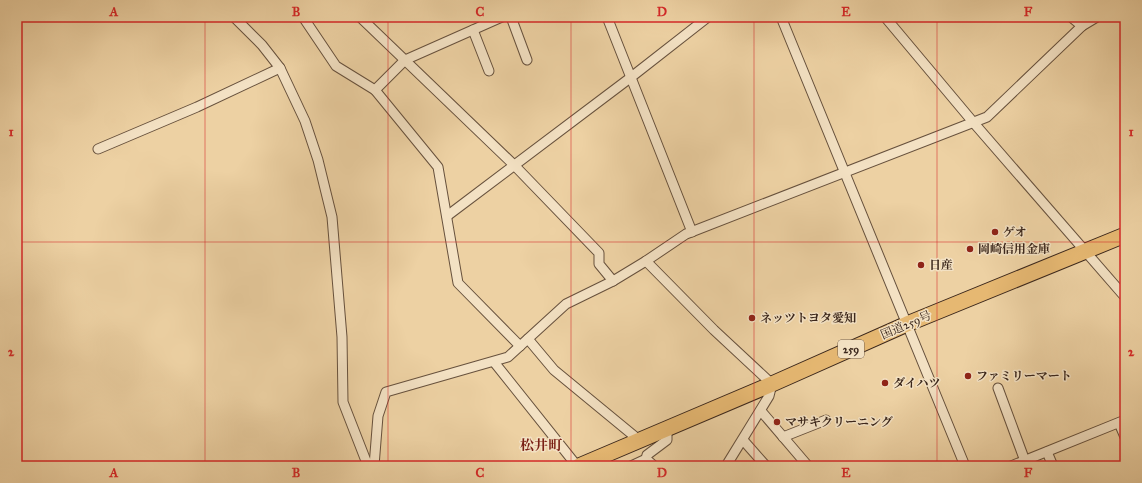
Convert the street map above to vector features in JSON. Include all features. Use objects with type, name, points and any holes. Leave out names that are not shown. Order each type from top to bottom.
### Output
[{"type":"highway","name":"国道259号","points":[[578,466],[772,384],[907,324],[1125,235]]},
{"type":"street","points":[[234,17],[262,45],[280,68],[305,122],[318,160],[332,217],[342,337],[343,402],[368,466]]},
{"type":"street","points":[[303,17],[336,66],[376,90],[438,167],[458,283],[520,346]]},
{"type":"street","points":[[360,17],[514,165],[599,253],[598,264],[613,281]]},
{"type":"street","points":[[376,90],[405,60],[502,17]]},
{"type":"street","points":[[511,17],[527,60]]},
{"type":"street","points":[[607,17],[692,232]]},
{"type":"street","points":[[447,216],[630,78],[708,17]]},
{"type":"street","points":[[781,17],[843,173],[907,324],[964,466]]},
{"type":"street","points":[[885,17],[973,122],[1125,297]]},
{"type":"street","points":[[1071,17],[1082,26]]},
{"type":"street","points":[[374,466],[378,416],[386,392],[508,357],[566,304],[613,281],[686,234],[986,117],[1082,26],[1097,17]]},
{"type":"street","points":[[473,30],[489,71]]},
{"type":"street","points":[[98,149],[197,107],[280,68]]},
{"type":"street","points":[[646,261],[714,330],[772,384],[769,396],[761,411],[726,466]]},
{"type":"street","points":[[528,339],[554,370],[639,440]]},
{"type":"street","points":[[494,362],[578,466]]},
{"type":"street","points":[[998,388],[1025,461]]},
{"type":"street","points":[[761,411],[808,466]]},
{"type":"street","points":[[783,437],[826,420]]},
{"type":"street","points":[[1011,466],[1122,422],[1125,437]]},
{"type":"street","points":[[631,466],[646,459],[647,455],[666,440],[667,428]]},
{"type":"street","points":[[743,440],[766,466]]},
{"type":"street","points":[[1047,452],[1053,466]]},
{"type":"street","points":[[646,459],[654,466]]},
{"type":"place","name":"ゲオ","points":[[995,232]]},
{"type":"place","name":"岡崎信用金庫","points":[[970,249]]},
{"type":"place","name":"日産","points":[[921,265]]},
{"type":"place","name":"ネッツトヨタ愛知","points":[[752,318]]},
{"type":"place","name":"ファミリーマート","points":[[968,376]]},
{"type":"place","name":"ダイハツ","points":[[885,383]]},
{"type":"place","name":"マサキクリーニング","points":[[777,422]]},
{"type":"district","name":"松井町","points":[[541,445]]}]
